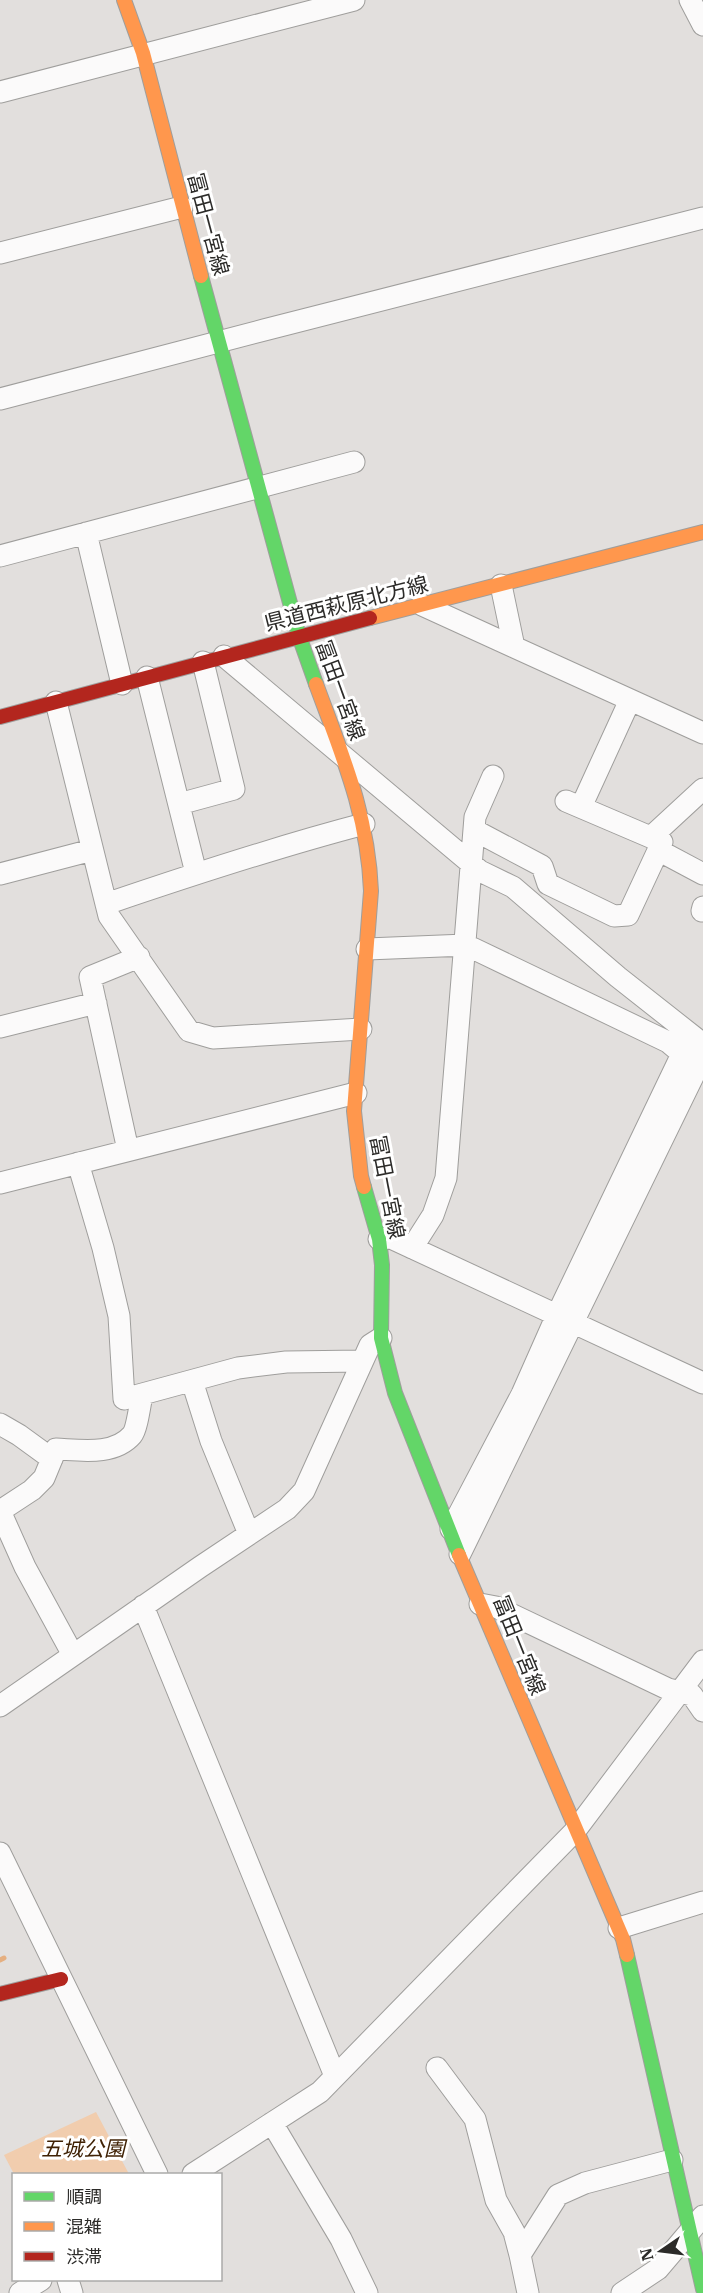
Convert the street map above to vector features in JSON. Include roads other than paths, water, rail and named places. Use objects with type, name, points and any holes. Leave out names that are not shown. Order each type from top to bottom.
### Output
[{"type":"main road","name":"冨田一宮線","points":[[124,0],[143,53],[182,207],[299,636],[342,754],[364,824],[371,891],[354,1111],[361,1176],[379,1239],[382,1265],[381,1338],[395,1393],[480,1604],[623,1939],[703,2289]]},
{"type":"main road","name":"県道西萩原北方線","points":[[0,717],[299,636],[703,532]]},
{"type":"main road","points":[[0,1994],[61,1979]]},
{"type":"street","points":[[0,92],[354,0]]},
{"type":"street","points":[[690,0],[703,26]]},
{"type":"street","points":[[0,253],[182,207]]},
{"type":"street","points":[[0,399],[703,218]]},
{"type":"street","points":[[0,556],[354,462]]},
{"type":"street","points":[[86,533],[122,684]]},
{"type":"street","points":[[501,585],[514,647]]},
{"type":"street","points":[[422,605],[703,733]]},
{"type":"street","points":[[224,657],[480,871],[513,887],[618,977],[703,1044]]},
{"type":"street","points":[[179,804],[234,789],[203,662]]},
{"type":"street","points":[[147,677],[196,873]]},
{"type":"street","points":[[630,700],[574,804],[655,843],[703,874]]},
{"type":"street","points":[[56,702],[109,916],[189,1031],[213,1038],[361,1029]]},
{"type":"street","points":[[412,1248],[433,1215],[446,1178],[475,817],[493,776]]},
{"type":"street","points":[[474,830],[542,866],[548,884],[614,916],[628,915],[655,843],[703,789]]},
{"type":"street","points":[[106,904],[283,845],[364,824]]},
{"type":"street","points":[[0,874],[92,850]]},
{"type":"street","points":[[367,949],[466,945],[668,1042],[697,1062],[451,1529]]},
{"type":"street","points":[[128,1150],[90,977],[139,957]]},
{"type":"street","points":[[0,1027],[96,1003]]},
{"type":"street","points":[[0,1183],[356,1093]]},
{"type":"street","points":[[78,1163],[103,1248],[119,1316],[124,1399],[238,1368],[286,1362],[362,1361]]},
{"type":"street","points":[[379,1239],[391,1238],[703,1383]]},
{"type":"street","points":[[460,1554],[564,1318]]},
{"type":"street","points":[[0,1707],[143,1606],[287,1509],[304,1491],[370,1345],[381,1338]]},
{"type":"street","points":[[192,1381],[211,1441],[249,1534]]},
{"type":"street","points":[[73,1655],[26,1567],[0,1511],[32,1490],[44,1478],[56,1449],[88,1451],[116,1447],[133,1434],[142,1395]]},
{"type":"street","points":[[0,1424],[20,1435],[52,1459]]},
{"type":"street","points":[[480,1604],[496,1607],[668,1689],[692,1695],[702,1707]]},
{"type":"street","points":[[143,1606],[335,2076]]},
{"type":"street","points":[[196,2173],[320,2092],[575,1831],[703,1661]]},
{"type":"street","points":[[0,1853],[157,2173]]},
{"type":"street","points":[[618,1928],[703,1902]]},
{"type":"street","points":[[437,2068],[475,2119],[496,2200],[514,2232],[528,2293]]},
{"type":"street","points":[[272,2123],[341,2239],[367,2293]]},
{"type":"street","points":[[520,2255],[558,2195],[585,2183],[672,2160]]},
{"type":"street","points":[[622,2293],[658,2269],[703,2216]]},
{"type":"street","points":[[20,2293],[39,2281]]},
{"type":"waterway","points":[[0,1960],[4,1958]]},
{"type":"park label","name":"五城公園","points":[[83,2148]]}]
